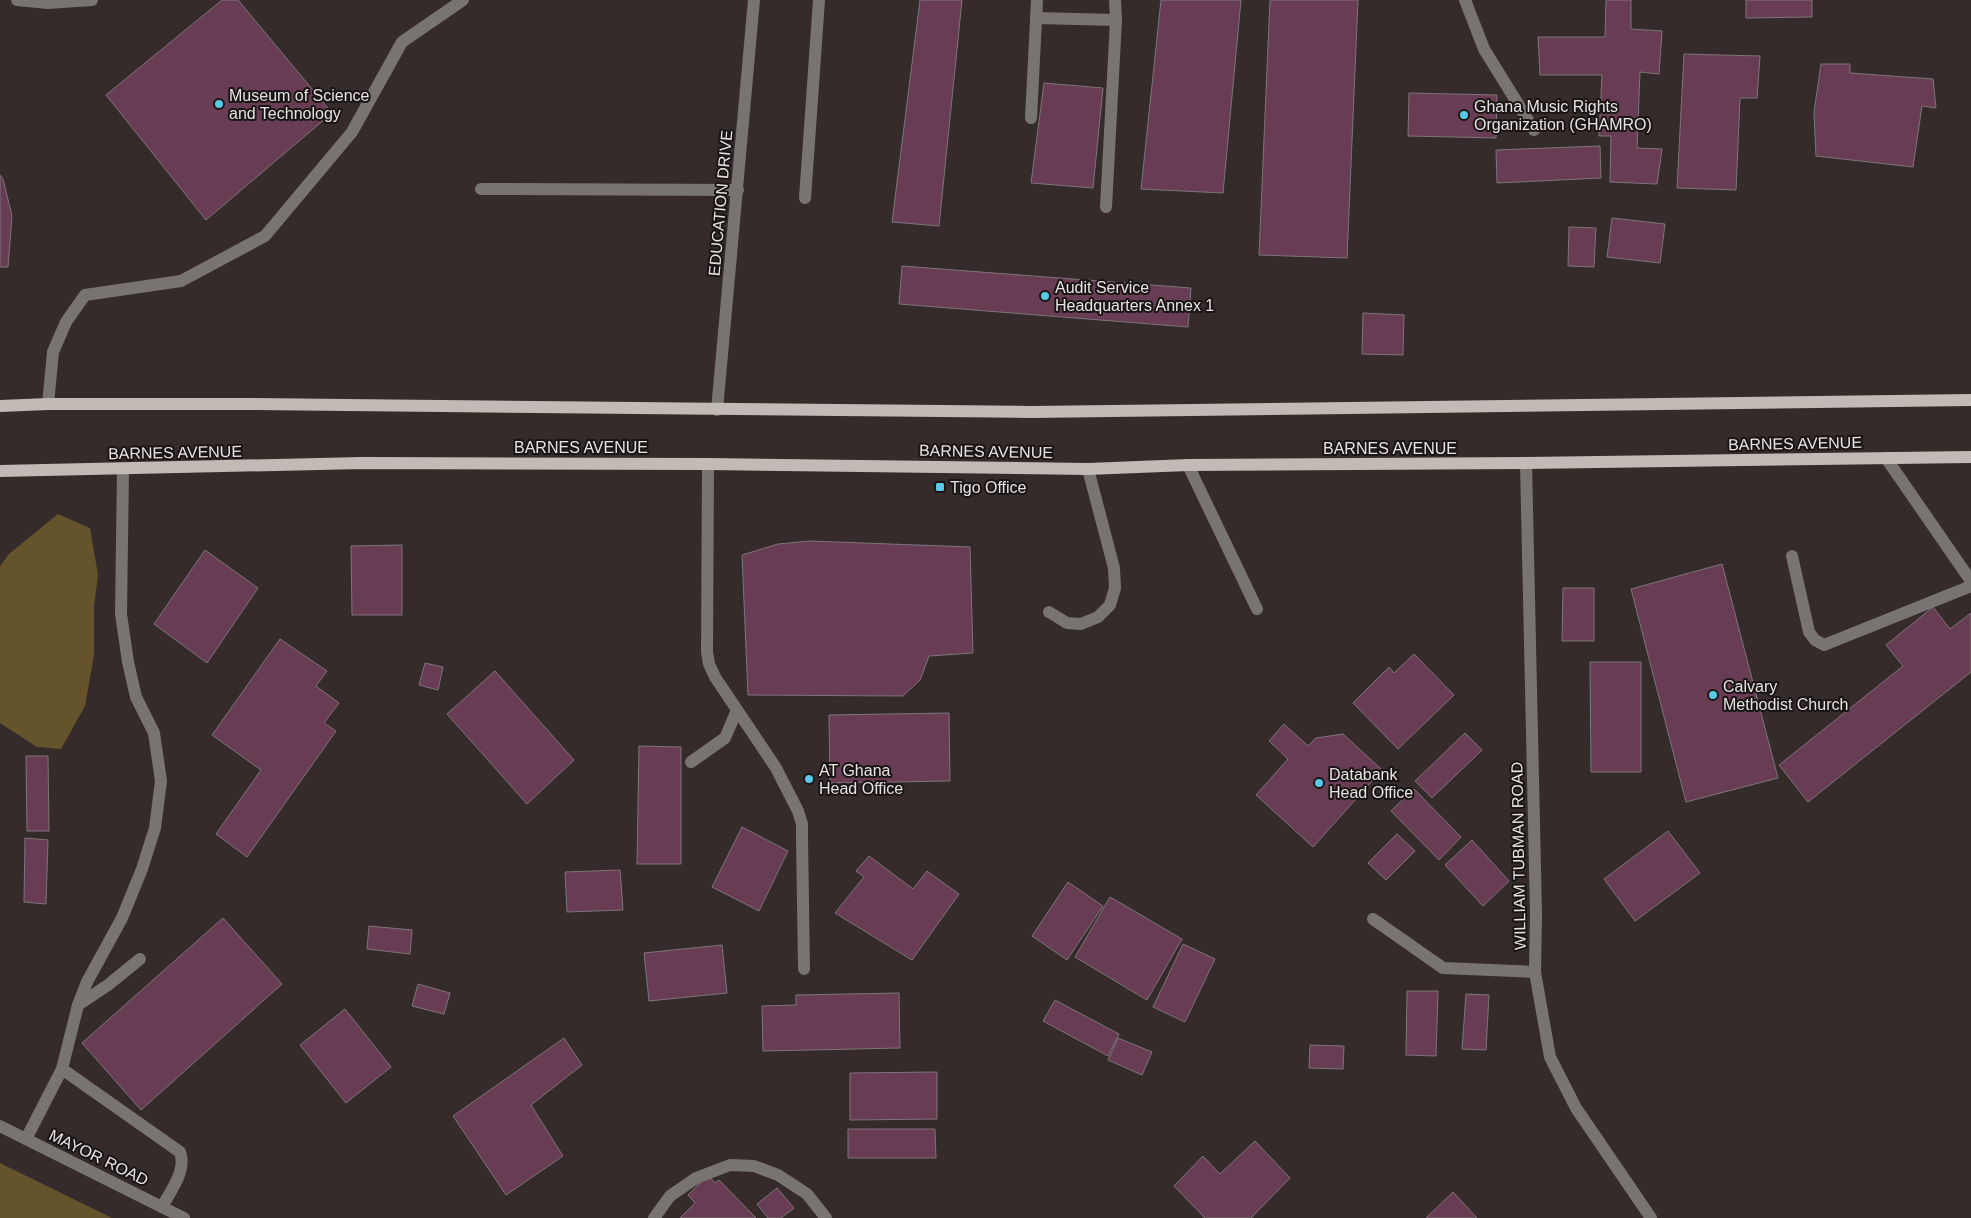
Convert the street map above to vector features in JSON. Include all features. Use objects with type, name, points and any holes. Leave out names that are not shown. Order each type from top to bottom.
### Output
[{"type":"main road","points":[[0,406],[48,404],[248,404],[1031,412],[1971,400]]},
{"type":"main road","name":"BARNES AVENUE","points":[[0,471],[362,463],[708,464],[1088,469],[1188,466],[1971,457]]},
{"type":"street","points":[[17,0],[48,3],[92,0]]},
{"type":"street","points":[[48,404],[53,352],[66,322],[85,295],[181,281],[265,236],[352,132],[402,42],[463,0]]},
{"type":"street","name":"EDUCATION DRIVE","points":[[717,410],[754,0]]},
{"type":"street","points":[[805,198],[819,0]]},
{"type":"street","points":[[1031,118],[1037,0]]},
{"type":"street","points":[[1106,206],[1116,20],[1115,0]]},
{"type":"street","points":[[1465,0],[1484,49],[1534,130]]},
{"type":"street","points":[[1036,18],[1116,20]]},
{"type":"street","points":[[481,188],[738,190]]},
{"type":"street","points":[[1886,458],[1971,580]]},
{"type":"street","name":"WILLIAM TUBMAN ROAD","points":[[1526,463],[1536,904],[1535,972],[1550,1057],[1576,1108],[1651,1218]]},
{"type":"street","points":[[708,464],[707,652],[709,664],[715,677],[776,768],[798,811],[802,824],[804,969]]},
{"type":"street","points":[[1188,466],[1257,609]]},
{"type":"street","points":[[26,1139],[62,1069],[78,1005],[87,982],[122,918],[142,869],[155,828],[162,781],[154,733],[136,697],[128,662],[121,614],[123,469]]},
{"type":"street","points":[[1049,612],[1067,623],[1082,624],[1098,617],[1110,605],[1115,588],[1114,568],[1088,469]]},
{"type":"street","points":[[1792,556],[1809,632],[1815,640],[1824,645],[1971,586]]},
{"type":"street","points":[[692,762],[725,738],[737,710]]},
{"type":"street","points":[[1373,919],[1443,968],[1535,972]]},
{"type":"street","points":[[78,1005],[108,985],[140,959]]},
{"type":"street","points":[[62,1069],[180,1152],[183,1160],[181,1170],[162,1207]]},
{"type":"street","name":"MAYOR ROAD","points":[[0,1126],[184,1218]]},
{"type":"street","points":[[654,1218],[670,1196],[696,1178],[730,1166],[754,1166],[778,1175],[807,1194],[826,1218]]},
{"type":"shaded area","points":[[58,514],[90,528],[98,575],[94,607],[94,655],[85,706],[61,749],[37,747],[0,723],[0,566],[9,554]]},
{"type":"shaded area","points":[[0,1163],[112,1218],[0,1218]]},
{"type":"building","name":"Museum of Science and Technology","points":[[222,0],[238,0],[332,113],[206,220],[106,95]]},
{"type":"building","points":[[920,0],[962,0],[939,226],[892,222]]},
{"type":"building","points":[[1161,0],[1241,0],[1223,193],[1141,189]]},
{"type":"building","points":[[1270,0],[1358,0],[1347,258],[1259,255]]},
{"type":"building","points":[[1606,0],[1631,0],[1631,29],[1662,31],[1659,74],[1640,72],[1637,148],[1662,149],[1657,184],[1610,182],[1611,136],[1599,136],[1602,75],[1540,75],[1538,37],[1605,37]]},
{"type":"building","points":[[1746,0],[1812,0],[1812,17],[1746,18]]},
{"type":"building","points":[[1684,54],[1760,56],[1757,98],[1740,98],[1736,190],[1677,188]]},
{"type":"building","points":[[1821,64],[1850,64],[1850,73],[1933,79],[1936,108],[1922,106],[1913,167],[1816,156],[1814,112]]},
{"type":"building","points":[[1044,83],[1103,88],[1093,188],[1031,183]]},
{"type":"building","points":[[1409,93],[1497,95],[1496,138],[1408,136]]},
{"type":"building","points":[[1600,146],[1601,178],[1497,183],[1496,150]]},
{"type":"building","points":[[0,175],[3,179],[12,216],[8,267],[0,267]]},
{"type":"building","points":[[1612,218],[1665,224],[1660,263],[1607,257]]},
{"type":"building","points":[[1569,227],[1596,228],[1594,267],[1568,266]]},
{"type":"building","name":"Audit Service Headquarters Annex 1","points":[[902,266],[1191,288],[1188,327],[899,304]]},
{"type":"building","points":[[1363,313],[1404,315],[1403,355],[1362,354]]},
{"type":"building","points":[[810,541],[970,547],[973,653],[929,656],[920,680],[903,696],[748,695],[742,555],[778,544]]},
{"type":"building","points":[[402,545],[402,615],[352,615],[351,546]]},
{"type":"building","points":[[205,550],[258,588],[207,663],[154,624]]},
{"type":"building","points":[[1722,564],[1778,778],[1686,802],[1631,589]]},
{"type":"building","points":[[1563,588],[1594,588],[1594,641],[1562,641]]},
{"type":"building","points":[[1933,607],[1950,629],[1971,613],[1971,672],[1808,802],[1779,765],[1903,666],[1886,645]]},
{"type":"building","points":[[280,639],[327,671],[316,686],[339,703],[324,723],[336,731],[247,857],[216,834],[261,770],[212,735]]},
{"type":"building","points":[[1414,654],[1454,695],[1398,749],[1353,703],[1389,667],[1394,673]]},
{"type":"building","points":[[1590,662],[1641,662],[1641,772],[1591,772]]},
{"type":"building","points":[[425,663],[443,667],[438,690],[419,685]]},
{"type":"building","points":[[495,671],[574,760],[527,804],[447,714]]},
{"type":"building","points":[[949,713],[950,781],[830,783],[829,715]]},
{"type":"building","name":"Databank Head Office","points":[[1284,724],[1308,746],[1316,738],[1343,734],[1382,770],[1313,847],[1256,795],[1288,759],[1269,741]]},
{"type":"building","points":[[1465,733],[1482,750],[1432,798],[1415,781]]},
{"type":"building","points":[[639,746],[681,747],[681,864],[637,864]]},
{"type":"building","points":[[26,756],[48,756],[49,831],[27,831]]},
{"type":"building","points":[[1414,789],[1461,837],[1439,860],[1391,811]]},
{"type":"building","points":[[742,827],[788,851],[759,911],[712,887]]},
{"type":"building","points":[[1668,831],[1700,873],[1635,921],[1604,879]]},
{"type":"building","points":[[1397,834],[1415,851],[1386,880],[1368,863]]},
{"type":"building","points":[[25,838],[48,840],[46,904],[24,902]]},
{"type":"building","points":[[1472,840],[1509,881],[1483,906],[1445,865]]},
{"type":"building","points":[[869,856],[913,889],[927,871],[959,894],[912,960],[835,913],[864,877],[856,871]]},
{"type":"building","points":[[620,870],[623,910],[567,912],[565,872]]},
{"type":"building","points":[[1068,882],[1103,906],[1067,960],[1032,936]]},
{"type":"building","points":[[1110,897],[1182,939],[1147,1000],[1075,957]]},
{"type":"building","points":[[223,918],[282,984],[141,1110],[82,1043]]},
{"type":"building","points":[[369,926],[412,930],[410,954],[367,949]]},
{"type":"building","points":[[1183,944],[1215,959],[1185,1022],[1153,1007]]},
{"type":"building","points":[[722,945],[727,993],[649,1001],[644,953]]},
{"type":"building","points":[[418,984],[450,993],[444,1014],[412,1006]]},
{"type":"building","points":[[1407,991],[1438,991],[1436,1056],[1406,1055]]},
{"type":"building","points":[[899,993],[900,1048],[763,1051],[762,1006],[796,1005],[796,995]]},
{"type":"building","points":[[1466,994],[1489,995],[1486,1050],[1462,1049]]},
{"type":"building","points":[[1055,1000],[1119,1034],[1108,1056],[1043,1021]]},
{"type":"building","points":[[345,1009],[391,1067],[346,1103],[300,1045]]},
{"type":"building","points":[[564,1038],[582,1065],[531,1105],[563,1156],[506,1195],[453,1116]]},
{"type":"building","points":[[1118,1038],[1152,1052],[1142,1075],[1108,1060]]},
{"type":"building","points":[[1310,1045],[1344,1046],[1343,1069],[1309,1068]]},
{"type":"building","points":[[937,1072],[937,1119],[850,1120],[850,1073]]},
{"type":"building","points":[[848,1129],[935,1129],[936,1158],[848,1158]]},
{"type":"building","points":[[1255,1141],[1290,1178],[1251,1218],[1205,1218],[1174,1186],[1203,1156],[1220,1174]]},
{"type":"building","points":[[708,1175],[715,1183],[719,1180],[756,1218],[680,1218],[695,1203],[688,1195]]},
{"type":"building","points":[[777,1188],[794,1208],[781,1218],[768,1218],[757,1204]]},
{"type":"building","points":[[1453,1192],[1477,1218],[1426,1218]]},
{"type":"place","name":"Museum of Science and Technology","points":[[219,104]]},
{"type":"place","name":"Ghana Music Rights Organization (GHAMRO)","points":[[1464,115]]},
{"type":"place","name":"Audit Service Headquarters Annex 1","points":[[1045,296]]},
{"type":"place","name":"Tigo Office","points":[[940,487]]},
{"type":"place","name":"Calvary Methodist Church","points":[[1713,695]]},
{"type":"place","name":"AT Ghana Head Office","points":[[809,779]]},
{"type":"place","name":"Databank Head Office","points":[[1319,783]]}]
